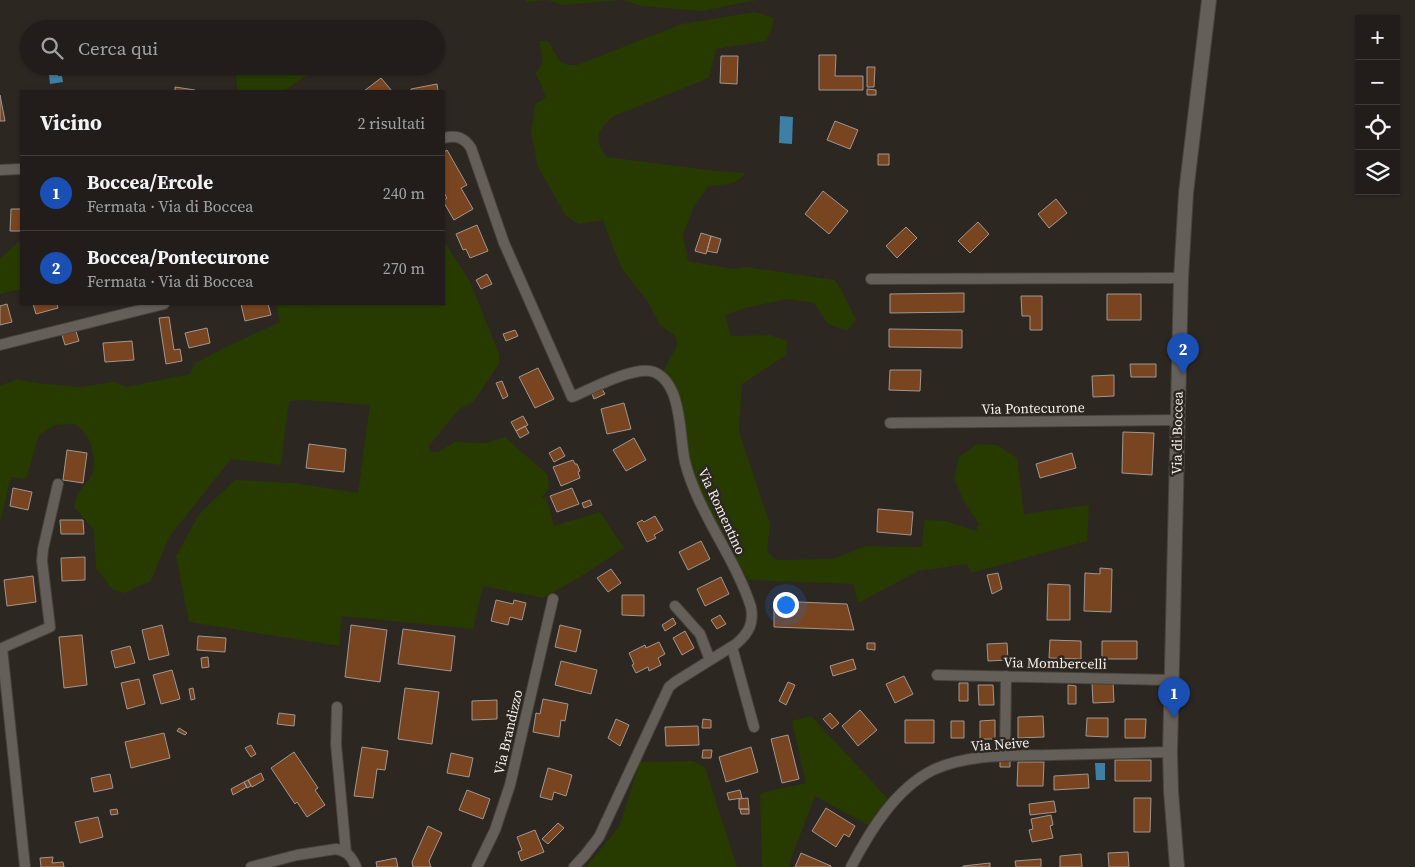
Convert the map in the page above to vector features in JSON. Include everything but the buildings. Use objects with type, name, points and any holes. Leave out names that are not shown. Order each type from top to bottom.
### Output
[{"type":"street","name":"Via di Boccea","points":[[1177,867],[1170,752],[1181,278],[1186,193],[1209,0]]},
{"type":"street","name":"Via Romentino","points":[[445,138],[459,137],[472,148],[504,244],[572,397],[622,376],[647,371],[658,374],[669,386],[677,408],[682,445],[689,475],[748,598],[753,616],[749,631],[744,638],[669,687],[599,837],[586,856],[574,867]]},
{"type":"street","points":[[0,170],[20,169]]},
{"type":"street","points":[[871,279],[1181,278]]},
{"type":"street","points":[[0,344],[160,305]]},
{"type":"street","name":"Via Pontecurone","points":[[890,423],[1177,420]]},
{"type":"street","points":[[25,867],[2,648],[50,627],[42,561],[58,484]]},
{"type":"street","name":"Via Brandizzo","points":[[477,867],[495,830],[510,785],[553,599]]},
{"type":"street","points":[[675,606],[700,634],[710,660]]},
{"type":"street","points":[[732,647],[754,727]]},
{"type":"street","name":"Via Mombercelli","points":[[937,675],[1172,680]]},
{"type":"street","points":[[1005,756],[1006,676]]},
{"type":"street","points":[[337,707],[336,744],[346,853]]},
{"type":"street","name":"Via Neive","points":[[851,867],[862,846],[887,811],[908,788],[932,771],[958,762],[983,757],[1170,752]]},
{"type":"street","points":[[251,867],[297,855],[336,849],[350,856],[356,867]]},
{"type":"green space","points":[[525,0],[548,0],[527,2]]},
{"type":"green space","points":[[548,0],[623,0],[563,5]]},
{"type":"green space","points":[[623,0],[757,0],[702,11],[642,6]]},
{"type":"green space","points":[[755,12],[774,18],[766,41],[716,49],[709,78],[614,116],[601,130],[598,140],[602,151],[607,157],[745,173],[734,182],[709,186],[695,204],[683,234],[688,261],[733,269],[746,267],[835,280],[856,320],[847,331],[827,323],[814,303],[787,299],[745,308],[725,315],[731,336],[770,335],[787,341],[786,355],[742,384],[739,432],[770,524],[767,551],[776,560],[833,559],[866,546],[922,547],[924,520],[945,521],[976,531],[979,524],[963,499],[954,479],[959,457],[977,444],[997,445],[1017,458],[1024,514],[1089,505],[1087,541],[971,573],[967,564],[918,571],[858,603],[853,584],[748,580],[699,490],[689,463],[685,428],[662,373],[677,346],[676,337],[660,325],[648,302],[623,270],[603,220],[579,224],[566,216],[538,167],[531,133],[535,104],[546,97],[536,73],[543,62],[539,41],[548,41],[560,62],[568,65],[577,65],[682,24]]},
{"type":"green space","points":[[236,75],[307,75],[285,90],[239,90],[237,88]]},
{"type":"green space","points":[[17,243],[20,243],[20,289],[0,294],[0,259]]},
{"type":"green space","points":[[445,244],[470,282],[499,354],[499,364],[473,402],[459,409],[429,446],[431,452],[438,452],[455,442],[486,443],[505,437],[548,475],[549,488],[541,498],[546,497],[554,526],[600,512],[624,548],[580,577],[543,598],[483,586],[473,629],[342,616],[339,646],[189,622],[176,556],[200,513],[235,480],[294,483],[358,493],[370,405],[306,400],[289,401],[281,465],[231,459],[169,537],[151,581],[124,593],[113,590],[96,568],[94,530],[74,507],[76,498],[94,469],[92,449],[88,438],[75,424],[55,425],[39,435],[26,479],[11,477],[0,522],[0,386],[17,379],[36,383],[80,387],[114,382],[127,387],[190,374],[195,363],[280,322],[276,305],[318,305],[310,309],[320,305],[445,305]]},
{"type":"green space","points":[[811,716],[889,800],[870,826],[815,796],[790,861],[790,867],[762,867],[760,793],[806,783],[792,721]]},
{"type":"green space","points":[[693,761],[705,767],[737,867],[586,867],[619,827],[640,762]]},
{"type":"water","points":[[49,75],[62,76],[63,82],[50,84]]},
{"type":"water","points":[[780,116],[793,117],[792,144],[779,143]]},
{"type":"water","points":[[1095,763],[1105,763],[1105,780],[1096,780]]},
{"type":"place","name":"Boccea/Pontecurone","points":[[1183,374]]},
{"type":"place","name":"Boccea/Ercole","points":[[1174,718]]}]
